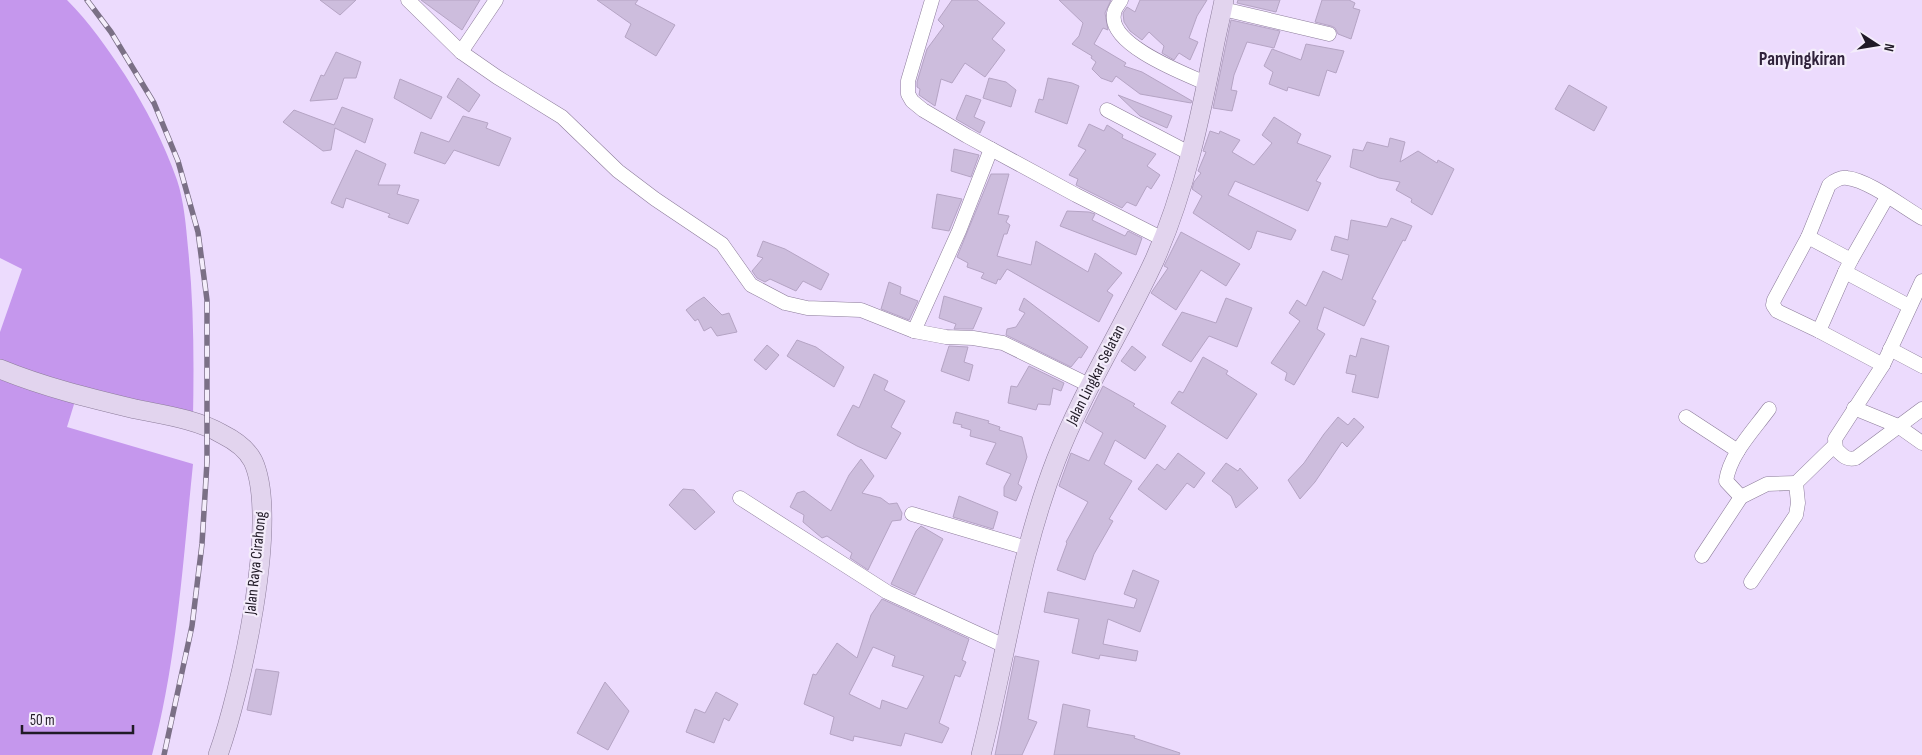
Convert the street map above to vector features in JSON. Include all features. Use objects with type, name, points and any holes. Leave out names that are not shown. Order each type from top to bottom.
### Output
[{"type":"street","points":[[408,0],[461,52],[497,77],[562,117],[618,171],[655,200],[722,244],[751,285],[785,303],[807,308],[861,310],[914,331],[946,337],[1003,342],[1090,385]]},
{"type":"street","points":[[461,52],[496,0]]},
{"type":"street","points":[[932,0],[908,81],[908,94],[912,101],[923,110],[1076,196],[1163,239]]},
{"type":"street","points":[[1121,0],[1114,13],[1114,20],[1126,42],[1167,67],[1208,84]]},
{"type":"street","points":[[1223,4],[1328,34]]},
{"type":"street","name":"Jalan Lingkar Selatan","points":[[981,755],[1007,646],[1027,548],[1043,496],[1057,458],[1090,385],[1139,292],[1176,205],[1208,84],[1223,4]]},
{"type":"street","points":[[1107,110],[1191,154]]},
{"type":"street","points":[[914,331],[959,231],[992,149]]},
{"type":"street","points":[[1883,365],[1819,331],[1777,312],[1773,304],[1774,300],[1808,237],[1829,185],[1837,180],[1845,178],[1855,180],[1922,218]]},
{"type":"street","points":[[1819,331],[1848,266],[1887,197]]},
{"type":"street","points":[[1702,556],[1741,497],[1766,484],[1796,483],[1834,446],[1835,440],[1854,408],[1883,365],[1917,295],[1848,266],[1808,237]]},
{"type":"street","points":[[1890,349],[1922,366]]},
{"type":"street","name":"Jalan Raya Cirahong","points":[[0,370],[65,392],[208,427],[239,445],[252,459],[258,475],[262,501],[261,540],[255,596],[240,678],[218,755]]},
{"type":"street","points":[[1854,408],[1898,426],[1922,443]]},
{"type":"street","points":[[1741,497],[1726,481],[1727,471],[1738,451],[1769,409]]},
{"type":"street","points":[[1834,446],[1845,458],[1852,459],[1922,409]]},
{"type":"street","points":[[1686,416],[1738,451]]},
{"type":"street","points":[[1751,582],[1796,515],[1798,503],[1796,483]]},
{"type":"street","points":[[740,498],[892,594],[1007,646]]},
{"type":"street","points":[[912,514],[1027,548]]},
{"type":"shaded area","points":[[0,0],[67,0],[91,27],[119,65],[154,126],[177,180],[185,222],[192,312],[193,418],[63,384],[0,361],[0,332],[22,269],[0,258]]},
{"type":"shaded area","points":[[0,378],[75,401],[67,427],[193,464],[182,574],[168,683],[152,755],[0,755]]},
{"type":"building","points":[[320,0],[356,0],[340,15]]},
{"type":"building","points":[[421,0],[480,0],[462,30]]},
{"type":"building","points":[[597,0],[638,0],[635,4],[675,25],[656,56],[625,37],[631,24]]},
{"type":"building","points":[[952,0],[977,0],[1005,23],[992,39],[1005,50],[985,77],[965,63],[952,83],[941,79],[935,106],[919,95],[920,89],[917,87],[917,82],[927,49],[944,26],[938,20]]},
{"type":"building","points":[[1059,0],[1111,0],[1105,13],[1108,30],[1103,28],[1094,44],[1126,63],[1124,66],[1142,72],[1192,101],[1191,103],[1140,94],[1116,76],[1112,82],[1101,78],[1092,69],[1096,62],[1091,58],[1092,56],[1072,44],[1079,36],[1083,23]]},
{"type":"building","points":[[1140,0],[1207,0],[1197,16],[1189,38],[1198,42],[1190,60],[1179,53],[1174,60],[1162,53],[1164,46],[1149,32],[1142,40],[1130,31],[1124,22],[1123,13],[1127,7],[1135,12]]},
{"type":"building","points":[[1238,0],[1280,0],[1276,12],[1237,3]]},
{"type":"building","points":[[1322,0],[1349,0],[1355,3],[1353,8],[1360,10],[1351,39],[1338,34],[1335,28],[1331,26],[1315,22]]},
{"type":"building","points":[[1231,20],[1280,31],[1274,48],[1247,42],[1234,75],[1231,90],[1237,91],[1232,111],[1213,108]]},
{"type":"building","points":[[1306,44],[1344,51],[1336,73],[1327,70],[1319,96],[1288,87],[1287,91],[1269,84],[1273,72],[1264,66],[1272,49],[1301,60]]},
{"type":"building","points":[[336,52],[361,62],[356,78],[344,78],[337,99],[310,101],[321,75],[324,76]]},
{"type":"building","points":[[458,78],[480,95],[469,112],[447,97]]},
{"type":"building","points":[[989,78],[1006,82],[1016,90],[1011,107],[983,98]]},
{"type":"building","points":[[1048,78],[1079,86],[1067,124],[1035,112],[1039,99],[1043,100]]},
{"type":"building","points":[[400,79],[442,97],[431,119],[394,98]]},
{"type":"building","points":[[1569,85],[1607,107],[1594,131],[1555,109]]},
{"type":"building","points":[[966,95],[981,100],[974,117],[985,122],[980,133],[956,119]]},
{"type":"building","points":[[1118,95],[1172,116],[1167,128],[1140,116]]},
{"type":"building","points":[[342,107],[373,119],[365,143],[335,128],[331,150],[323,151],[283,122],[294,110],[334,125]]},
{"type":"building","points":[[463,116],[488,123],[486,128],[511,138],[499,166],[454,150],[445,164],[414,153],[421,132],[449,142]]},
{"type":"building","points":[[1274,117],[1301,134],[1297,143],[1331,156],[1316,181],[1321,183],[1308,211],[1235,181],[1228,195],[1296,230],[1291,240],[1257,231],[1249,250],[1193,213],[1202,196],[1192,189],[1194,182],[1201,173],[1198,171],[1206,152],[1203,151],[1210,131],[1219,134],[1220,131],[1240,140],[1232,152],[1254,165],[1272,143],[1262,135]]},
{"type":"building","points":[[1089,124],[1104,131],[1107,125],[1123,135],[1122,138],[1156,154],[1147,166],[1160,175],[1151,189],[1147,186],[1136,206],[1127,202],[1122,208],[1076,185],[1078,179],[1069,175],[1086,150],[1078,146]]},
{"type":"building","points":[[1390,138],[1405,142],[1400,162],[1418,151],[1437,163],[1438,160],[1454,169],[1432,215],[1411,202],[1412,199],[1396,190],[1400,182],[1379,178],[1350,167],[1353,149],[1363,151],[1367,142],[1388,147]]},
{"type":"building","points":[[954,149],[979,155],[971,177],[951,171]]},
{"type":"building","points":[[356,150],[386,164],[378,185],[400,185],[397,194],[419,200],[408,224],[388,217],[390,214],[346,198],[343,208],[331,203]]},
{"type":"building","points":[[991,174],[1009,174],[998,214],[1009,216],[1006,222],[1010,225],[1007,234],[1004,234],[997,256],[1031,265],[1036,241],[1088,272],[1095,253],[1122,273],[1107,291],[1113,295],[1099,322],[1007,269],[996,284],[981,278],[984,273],[967,267],[968,263],[957,257]]},
{"type":"building","points":[[937,194],[962,199],[949,231],[932,228]]},
{"type":"building","points":[[1067,211],[1095,214],[1092,220],[1125,236],[1128,231],[1142,238],[1136,255],[1060,226]]},
{"type":"building","points":[[1391,218],[1412,226],[1372,299],[1376,301],[1364,326],[1324,307],[1317,329],[1325,334],[1294,385],[1285,380],[1287,373],[1271,363],[1300,321],[1289,313],[1297,300],[1306,306],[1323,271],[1342,280],[1349,255],[1331,250],[1335,236],[1348,240],[1351,220],[1387,227]]},
{"type":"building","points":[[1181,232],[1240,264],[1226,286],[1201,270],[1176,310],[1151,293],[1168,268],[1164,266]]},
{"type":"building","points":[[763,241],[785,249],[829,274],[821,290],[803,281],[796,291],[770,279],[765,282],[757,278],[752,271],[763,258],[757,256]]},
{"type":"building","points":[[889,282],[901,287],[900,294],[918,301],[909,320],[881,309]]},
{"type":"building","points":[[944,296],[982,308],[973,329],[954,329],[956,324],[939,318]]},
{"type":"building","points":[[704,297],[722,315],[729,313],[737,332],[717,336],[711,327],[704,331],[698,319],[695,321],[686,310]]},
{"type":"building","points":[[1024,298],[1088,347],[1081,358],[1079,357],[1071,367],[1006,335],[1007,329],[1016,327],[1025,313],[1019,310]]},
{"type":"building","points":[[1226,298],[1252,308],[1237,347],[1209,336],[1191,362],[1162,345],[1182,312],[1216,323]]},
{"type":"building","points":[[1361,338],[1389,346],[1378,398],[1352,392],[1356,375],[1346,373],[1350,355],[1356,357]]},
{"type":"building","points":[[797,340],[816,347],[844,367],[834,387],[787,356]]},
{"type":"building","points":[[767,345],[779,355],[766,370],[754,360]]},
{"type":"building","points":[[949,346],[968,347],[964,362],[973,365],[969,381],[941,371]]},
{"type":"building","points":[[1132,346],[1146,357],[1135,371],[1121,361]]},
{"type":"building","points":[[1203,357],[1228,371],[1226,374],[1257,394],[1227,439],[1171,403],[1179,391],[1183,393]]},
{"type":"building","points":[[1029,366],[1064,383],[1061,391],[1053,388],[1050,405],[1038,404],[1036,410],[1008,403],[1011,386],[1017,387]]},
{"type":"building","points":[[874,374],[888,381],[884,390],[905,401],[891,427],[901,433],[886,459],[837,435],[853,405],[859,408]]},
{"type":"building","points":[[1103,386],[1135,404],[1133,406],[1166,426],[1145,459],[1115,440],[1104,464],[1132,481],[1109,519],[1113,521],[1094,554],[1085,580],[1057,570],[1066,542],[1088,502],[1059,486],[1071,453],[1089,461],[1103,433],[1085,422]]},
{"type":"building","points":[[956,412],[989,421],[988,423],[1000,427],[999,430],[1022,437],[1027,457],[1018,484],[1022,487],[1016,501],[1004,496],[1004,487],[1011,474],[986,464],[996,443],[970,436],[971,430],[953,423]]},
{"type":"building","points":[[1338,417],[1348,425],[1354,418],[1364,427],[1347,447],[1342,442],[1315,482],[1300,499],[1288,480],[1304,463]]},
{"type":"building","points":[[1178,453],[1205,473],[1194,488],[1187,483],[1166,510],[1138,489],[1157,464],[1165,470]]},
{"type":"building","points":[[861,459],[874,476],[862,493],[881,498],[889,504],[897,503],[902,513],[901,520],[892,521],[868,570],[850,558],[852,553],[827,536],[822,538],[803,522],[804,515],[790,507],[797,493],[804,491],[831,511],[849,475]]},
{"type":"building","points":[[1226,463],[1238,471],[1240,468],[1258,488],[1236,508],[1231,496],[1212,481]]},
{"type":"building","points":[[683,489],[694,490],[715,512],[695,530],[669,505]]},
{"type":"building","points":[[959,496],[998,512],[993,529],[953,517]]},
{"type":"building","points":[[921,526],[943,539],[915,595],[891,584],[916,531]]},
{"type":"building","points":[[1133,570],[1159,581],[1140,632],[1108,619],[1103,644],[1138,651],[1136,661],[1100,655],[1099,659],[1072,653],[1079,619],[1044,612],[1048,592],[1134,608],[1137,599],[1124,594]]},
{"type":"building","points":[[882,599],[969,639],[962,660],[966,662],[960,677],[955,675],[939,723],[949,728],[942,743],[905,733],[901,746],[854,736],[853,741],[830,734],[834,717],[804,704],[813,674],[816,675],[837,643],[857,658],[871,615]],"holes":[[[873,647],[895,656],[892,666],[924,676],[907,709],[882,700],[880,709],[849,694]]]},
{"type":"building","points":[[1015,656],[1039,661],[1028,719],[1037,722],[1022,755],[995,755]]},
{"type":"building","points":[[256,669],[279,672],[271,715],[247,710]]},
{"type":"building","points":[[605,682],[629,711],[608,750],[577,733]]},
{"type":"building","points":[[716,692],[738,704],[729,721],[724,718],[714,743],[686,732],[695,709],[705,713]]},
{"type":"building","points":[[1063,704],[1090,710],[1087,727],[1135,736],[1134,738],[1180,753],[1179,755],[1054,755]]},
{"type":"railway","points":[[87,0],[111,32],[154,103],[178,161],[198,232],[207,300],[207,462],[202,544],[192,626],[164,755]]},
{"type":"district","name":"Panyingkiran","points":[[1802,59]]}]
